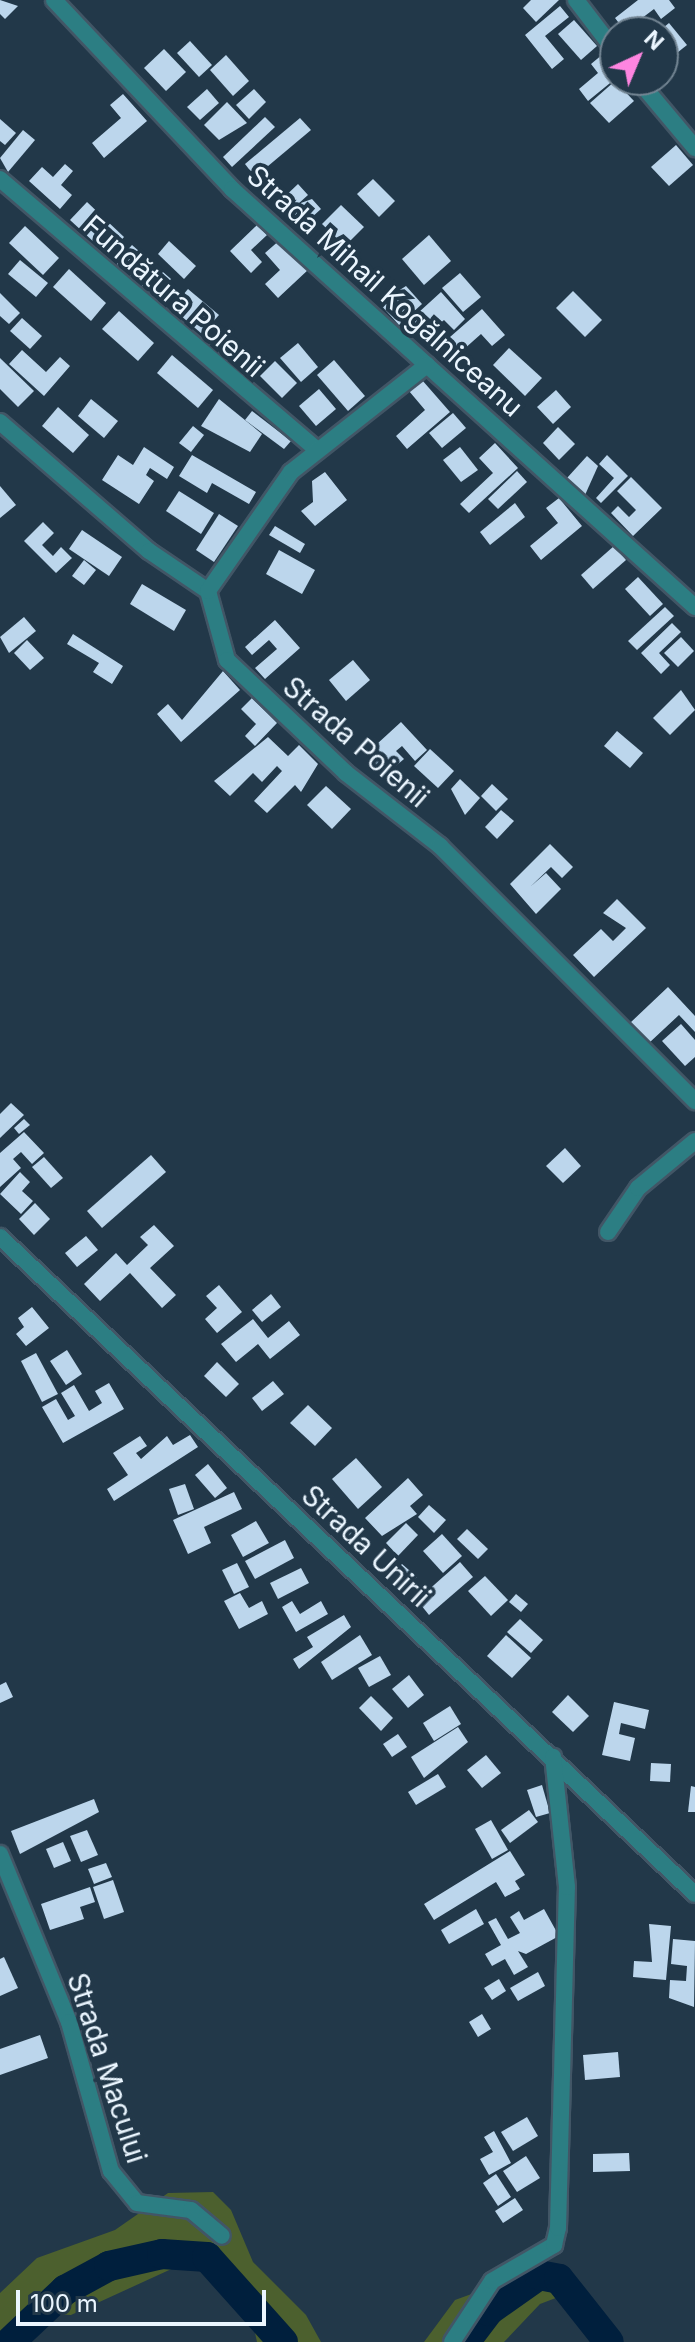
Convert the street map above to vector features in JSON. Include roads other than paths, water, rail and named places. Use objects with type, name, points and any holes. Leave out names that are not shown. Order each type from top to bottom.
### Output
[{"type":"street","name":"Strada Mihail Kogălniceanu","points":[[54,0],[232,189],[695,607]]},
{"type":"street","points":[[576,0],[599,30]]},
{"type":"street","points":[[651,96],[695,148]]},
{"type":"street","name":"Fundătura Poienii","points":[[0,179],[317,450]]},
{"type":"street","points":[[0,422],[149,551],[208,591],[262,505],[317,450],[427,365]]},
{"type":"street","name":"Strada Poienii","points":[[208,591],[227,660],[314,744],[440,846],[695,1101]]},
{"type":"street","points":[[608,1232],[638,1188],[695,1141]]},
{"type":"street","name":"Strada Unirii","points":[[0,1237],[695,1894]]},
{"type":"street","points":[[452,2342],[492,2281],[554,2245],[558,2228],[567,1887],[553,1757]]},
{"type":"street","name":"Strada Macului","points":[[0,1854],[69,2022],[111,2171],[137,2203],[191,2210],[222,2236]]},
{"type":"waterway","points":[[10,2342],[65,2290],[109,2266],[162,2254],[207,2257],[283,2342]]},
{"type":"waterway","points":[[465,2342],[488,2311],[539,2275],[559,2279],[609,2342]]}]
